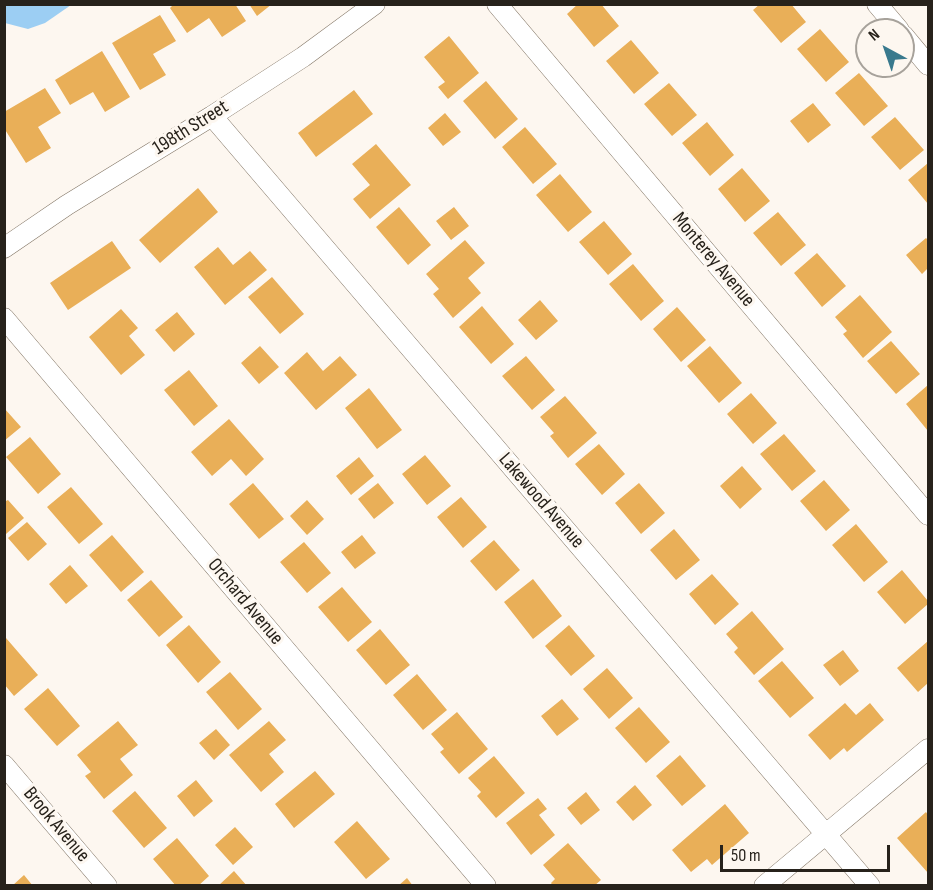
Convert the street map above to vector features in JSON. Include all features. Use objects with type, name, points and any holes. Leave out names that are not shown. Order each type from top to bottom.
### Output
[{"type":"street","name":"198th Street","points":[[4,248],[67,205],[303,57],[375,4]]},
{"type":"street","name":"Monterey Avenue","points":[[497,4],[928,515]]},
{"type":"street","points":[[877,4],[888,18]]},
{"type":"street","points":[[915,49],[928,65]]},
{"type":"street","name":"Lakewood Avenue","points":[[212,116],[870,885]]},
{"type":"street","name":"Orchard Avenue","points":[[4,318],[486,885]]},
{"type":"street","points":[[764,885],[928,749]]},
{"type":"street","name":"Brook Avenue","points":[[4,765],[107,885]]},
{"type":"water","points":[[4,5],[71,5],[45,23],[28,29],[5,23]]},
{"type":"building","points":[[174,4],[235,4],[246,21],[222,37],[209,18],[187,33],[170,8]]},
{"type":"building","points":[[249,4],[272,4],[257,16]]},
{"type":"building","points":[[578,4],[601,4],[619,26],[594,47],[567,14]]},
{"type":"building","points":[[760,4],[791,4],[806,22],[781,43],[753,10]]},
{"type":"building","points":[[160,15],[176,41],[153,54],[166,75],[140,90],[112,43]]},
{"type":"building","points":[[820,29],[849,62],[826,82],[797,49]]},
{"type":"building","points":[[449,36],[479,73],[448,99],[438,87],[445,82],[424,57]]},
{"type":"building","points":[[631,40],[659,73],[634,94],[606,61]]},
{"type":"building","points":[[102,51],[130,97],[105,112],[93,92],[70,105],[55,80]]},
{"type":"building","points":[[855,76],[863,78],[888,106],[864,126],[835,93]]},
{"type":"building","points":[[486,81],[518,119],[495,139],[463,101]]},
{"type":"building","points":[[669,83],[697,115],[672,136],[644,104]]},
{"type":"building","points":[[45,88],[61,113],[38,127],[51,148],[26,163],[4,128],[4,112]]},
{"type":"building","points":[[354,90],[373,114],[316,157],[298,133]]},
{"type":"building","points":[[813,103],[831,125],[808,143],[790,121]]},
{"type":"building","points":[[445,113],[461,132],[443,146],[428,128]]},
{"type":"building","points":[[895,117],[924,150],[900,170],[871,137]]},
{"type":"building","points":[[707,122],[734,155],[710,176],[682,143]]},
{"type":"building","points":[[525,127],[557,164],[533,184],[502,147]]},
{"type":"building","points":[[376,144],[411,185],[370,219],[353,199],[370,185],[352,164]]},
{"type":"building","points":[[928,163],[928,204],[908,180]]},
{"type":"building","points":[[742,168],[770,201],[745,222],[718,189]]},
{"type":"building","points":[[560,174],[592,212],[568,232],[536,195]]},
{"type":"building","points":[[198,188],[218,212],[160,263],[139,240]]},
{"type":"building","points":[[399,207],[431,245],[408,265],[376,227]]},
{"type":"building","points":[[454,207],[469,226],[451,240],[436,221]]},
{"type":"building","points":[[778,212],[806,245],[781,266],[753,233]]},
{"type":"building","points":[[604,221],[632,254],[608,275],[579,242]]},
{"type":"building","points":[[926,238],[928,240],[928,268],[922,274],[906,255]]},
{"type":"building","points":[[465,240],[485,263],[468,278],[481,293],[453,318],[433,294],[439,289],[426,274]]},
{"type":"building","points":[[112,241],[131,268],[68,310],[50,283]]},
{"type":"building","points":[[218,247],[233,265],[250,251],[267,270],[225,305],[194,267]]},
{"type":"building","points":[[817,253],[846,286],[822,307],[794,273]]},
{"type":"building","points":[[633,264],[664,301],[641,321],[609,284]]},
{"type":"building","points":[[272,277],[304,314],[280,334],[248,297]]},
{"type":"building","points":[[860,295],[892,332],[863,358],[843,334],[847,331],[835,317]]},
{"type":"building","points":[[540,300],[558,321],[536,340],[518,320]]},
{"type":"building","points":[[482,306],[514,344],[491,364],[459,327]]},
{"type":"building","points":[[677,307],[706,340],[681,362],[653,329]]},
{"type":"building","points":[[121,309],[138,328],[129,336],[145,355],[121,375],[89,337]]},
{"type":"building","points":[[177,312],[195,334],[174,352],[155,330]]},
{"type":"building","points":[[891,341],[920,374],[896,394],[867,361]]},
{"type":"building","points":[[260,346],[279,367],[259,384],[241,363]]},
{"type":"building","points":[[710,346],[742,383],[719,403],[687,366]]},
{"type":"building","points":[[307,352],[323,371],[340,356],[357,375],[316,410],[284,373]]},
{"type":"building","points":[[526,356],[555,390],[532,410],[502,376]]},
{"type":"building","points":[[189,370],[218,406],[194,426],[164,390]]},
{"type":"building","points":[[928,385],[928,431],[906,404]]},
{"type":"building","points":[[369,388],[402,430],[377,449],[345,408]]},
{"type":"building","points":[[751,393],[777,423],[753,444],[727,414]]},
{"type":"building","points":[[565,396],[597,433],[568,458],[550,436],[554,433],[540,417]]},
{"type":"building","points":[[4,408],[21,427],[4,441]]},
{"type":"building","points":[[229,419],[264,459],[246,476],[231,459],[212,476],[191,452]]},
{"type":"building","points":[[784,434],[816,471],[792,491],[760,454]]},
{"type":"building","points":[[30,437],[61,474],[38,494],[6,457]]},
{"type":"building","points":[[599,444],[625,474],[602,495],[575,464]]},
{"type":"building","points":[[425,455],[451,486],[427,505],[402,474]]},
{"type":"building","points":[[359,457],[374,476],[351,495],[336,476]]},
{"type":"building","points":[[742,466],[762,489],[740,509],[720,486]]},
{"type":"building","points":[[824,480],[850,510],[826,531],[800,501]]},
{"type":"building","points":[[253,483],[284,519],[259,539],[229,504]]},
{"type":"building","points":[[378,483],[394,503],[374,519],[358,499]]},
{"type":"building","points":[[639,483],[665,513],[641,534],[615,503]]},
{"type":"building","points":[[71,487],[103,524],[79,544],[47,507]]},
{"type":"building","points":[[461,497],[487,527],[463,548],[437,517]]},
{"type":"building","points":[[8,500],[24,518],[6,534],[4,502]]},
{"type":"building","points":[[307,500],[324,519],[307,535],[290,516]]},
{"type":"building","points":[[27,522],[47,544],[28,561],[8,538]]},
{"type":"building","points":[[856,524],[888,562],[864,582],[832,545]]},
{"type":"building","points":[[674,529],[700,560],[676,580],[650,550]]},
{"type":"building","points":[[112,535],[144,572],[121,592],[89,555]]},
{"type":"building","points":[[362,535],[376,553],[355,569],[341,552]]},
{"type":"building","points":[[494,540],[520,570],[496,591],[470,561]]},
{"type":"building","points":[[304,542],[331,573],[307,593],[280,562]]},
{"type":"building","points":[[70,565],[88,586],[66,604],[49,584]]},
{"type":"building","points":[[902,570],[928,601],[928,604],[905,624],[877,592]]},
{"type":"building","points":[[712,574],[739,604],[715,625],[689,594]]},
{"type":"building","points":[[533,579],[562,616],[533,639],[504,602]]},
{"type":"building","points":[[151,580],[183,617],[159,637],[127,600]]},
{"type":"building","points":[[342,587],[372,622],[348,642],[318,607]]},
{"type":"building","points":[[752,611],[784,649],[754,675],[734,652],[738,648],[726,634]]},
{"type":"building","points":[[189,625],[221,662],[198,683],[166,645]]},
{"type":"building","points":[[569,625],[595,656],[571,676],[545,646]]},
{"type":"building","points":[[380,629],[410,665],[386,685],[356,650]]},
{"type":"building","points":[[6,638],[38,675],[14,696],[4,684]]},
{"type":"building","points":[[928,641],[928,683],[918,692],[897,668]]},
{"type":"building","points":[[843,650],[859,671],[840,686],[823,665]]},
{"type":"building","points":[[782,661],[814,698],[790,718],[758,681]]},
{"type":"building","points":[[607,668],[633,698],[609,719],[583,689]]},
{"type":"building","points":[[230,672],[262,709],[238,730],[206,692]]},
{"type":"building","points":[[417,674],[447,710],[423,730],[393,695]]},
{"type":"building","points":[[48,688],[80,726],[57,746],[24,709]]},
{"type":"building","points":[[562,699],[579,719],[557,736],[541,716]]},
{"type":"building","points":[[845,703],[856,715],[870,703],[884,720],[847,752],[844,748],[830,760],[808,735]]},
{"type":"building","points":[[639,707],[670,742],[646,763],[615,728]]},
{"type":"building","points":[[457,712],[488,749],[459,774],[440,752],[444,749],[431,734]]},
{"type":"building","points":[[118,721],[138,745],[120,759],[133,775],[104,799],[85,776],[91,772],[77,755]]},
{"type":"building","points":[[269,721],[286,740],[269,754],[284,772],[261,792],[229,755]]},
{"type":"building","points":[[216,729],[230,745],[214,760],[199,743]]},
{"type":"building","points":[[680,755],[706,786],[682,806],[656,776]]},
{"type":"building","points":[[494,756],[525,793],[496,818],[477,796],[481,792],[468,778]]},
{"type":"building","points":[[315,771],[335,794],[294,828],[275,804]]},
{"type":"building","points":[[196,780],[213,801],[194,817],[177,796]]},
{"type":"building","points":[[635,785],[652,805],[633,821],[616,802]]},
{"type":"building","points":[[135,791],[167,828],[144,848],[112,811]]},
{"type":"building","points":[[586,792],[600,810],[581,825],[567,808]]},
{"type":"building","points":[[538,798],[547,809],[539,815],[555,835],[531,855],[506,823]]},
{"type":"building","points":[[725,804],[749,833],[712,865],[707,859],[691,872],[672,850]]},
{"type":"building","points":[[926,812],[928,815],[928,873],[897,838]]},
{"type":"building","points":[[357,821],[390,859],[366,879],[334,842]]},
{"type":"building","points":[[235,827],[253,847],[233,865],[215,845]]},
{"type":"building","points":[[177,838],[209,876],[198,886],[176,886],[153,859]]},
{"type":"building","points":[[568,843],[601,880],[594,886],[553,886],[551,883],[555,879],[543,865]]},
{"type":"building","points":[[234,871],[247,886],[218,886]]},
{"type":"building","points":[[24,875],[33,886],[12,886]]},
{"type":"building","points":[[407,878],[413,886],[398,886]]}]
